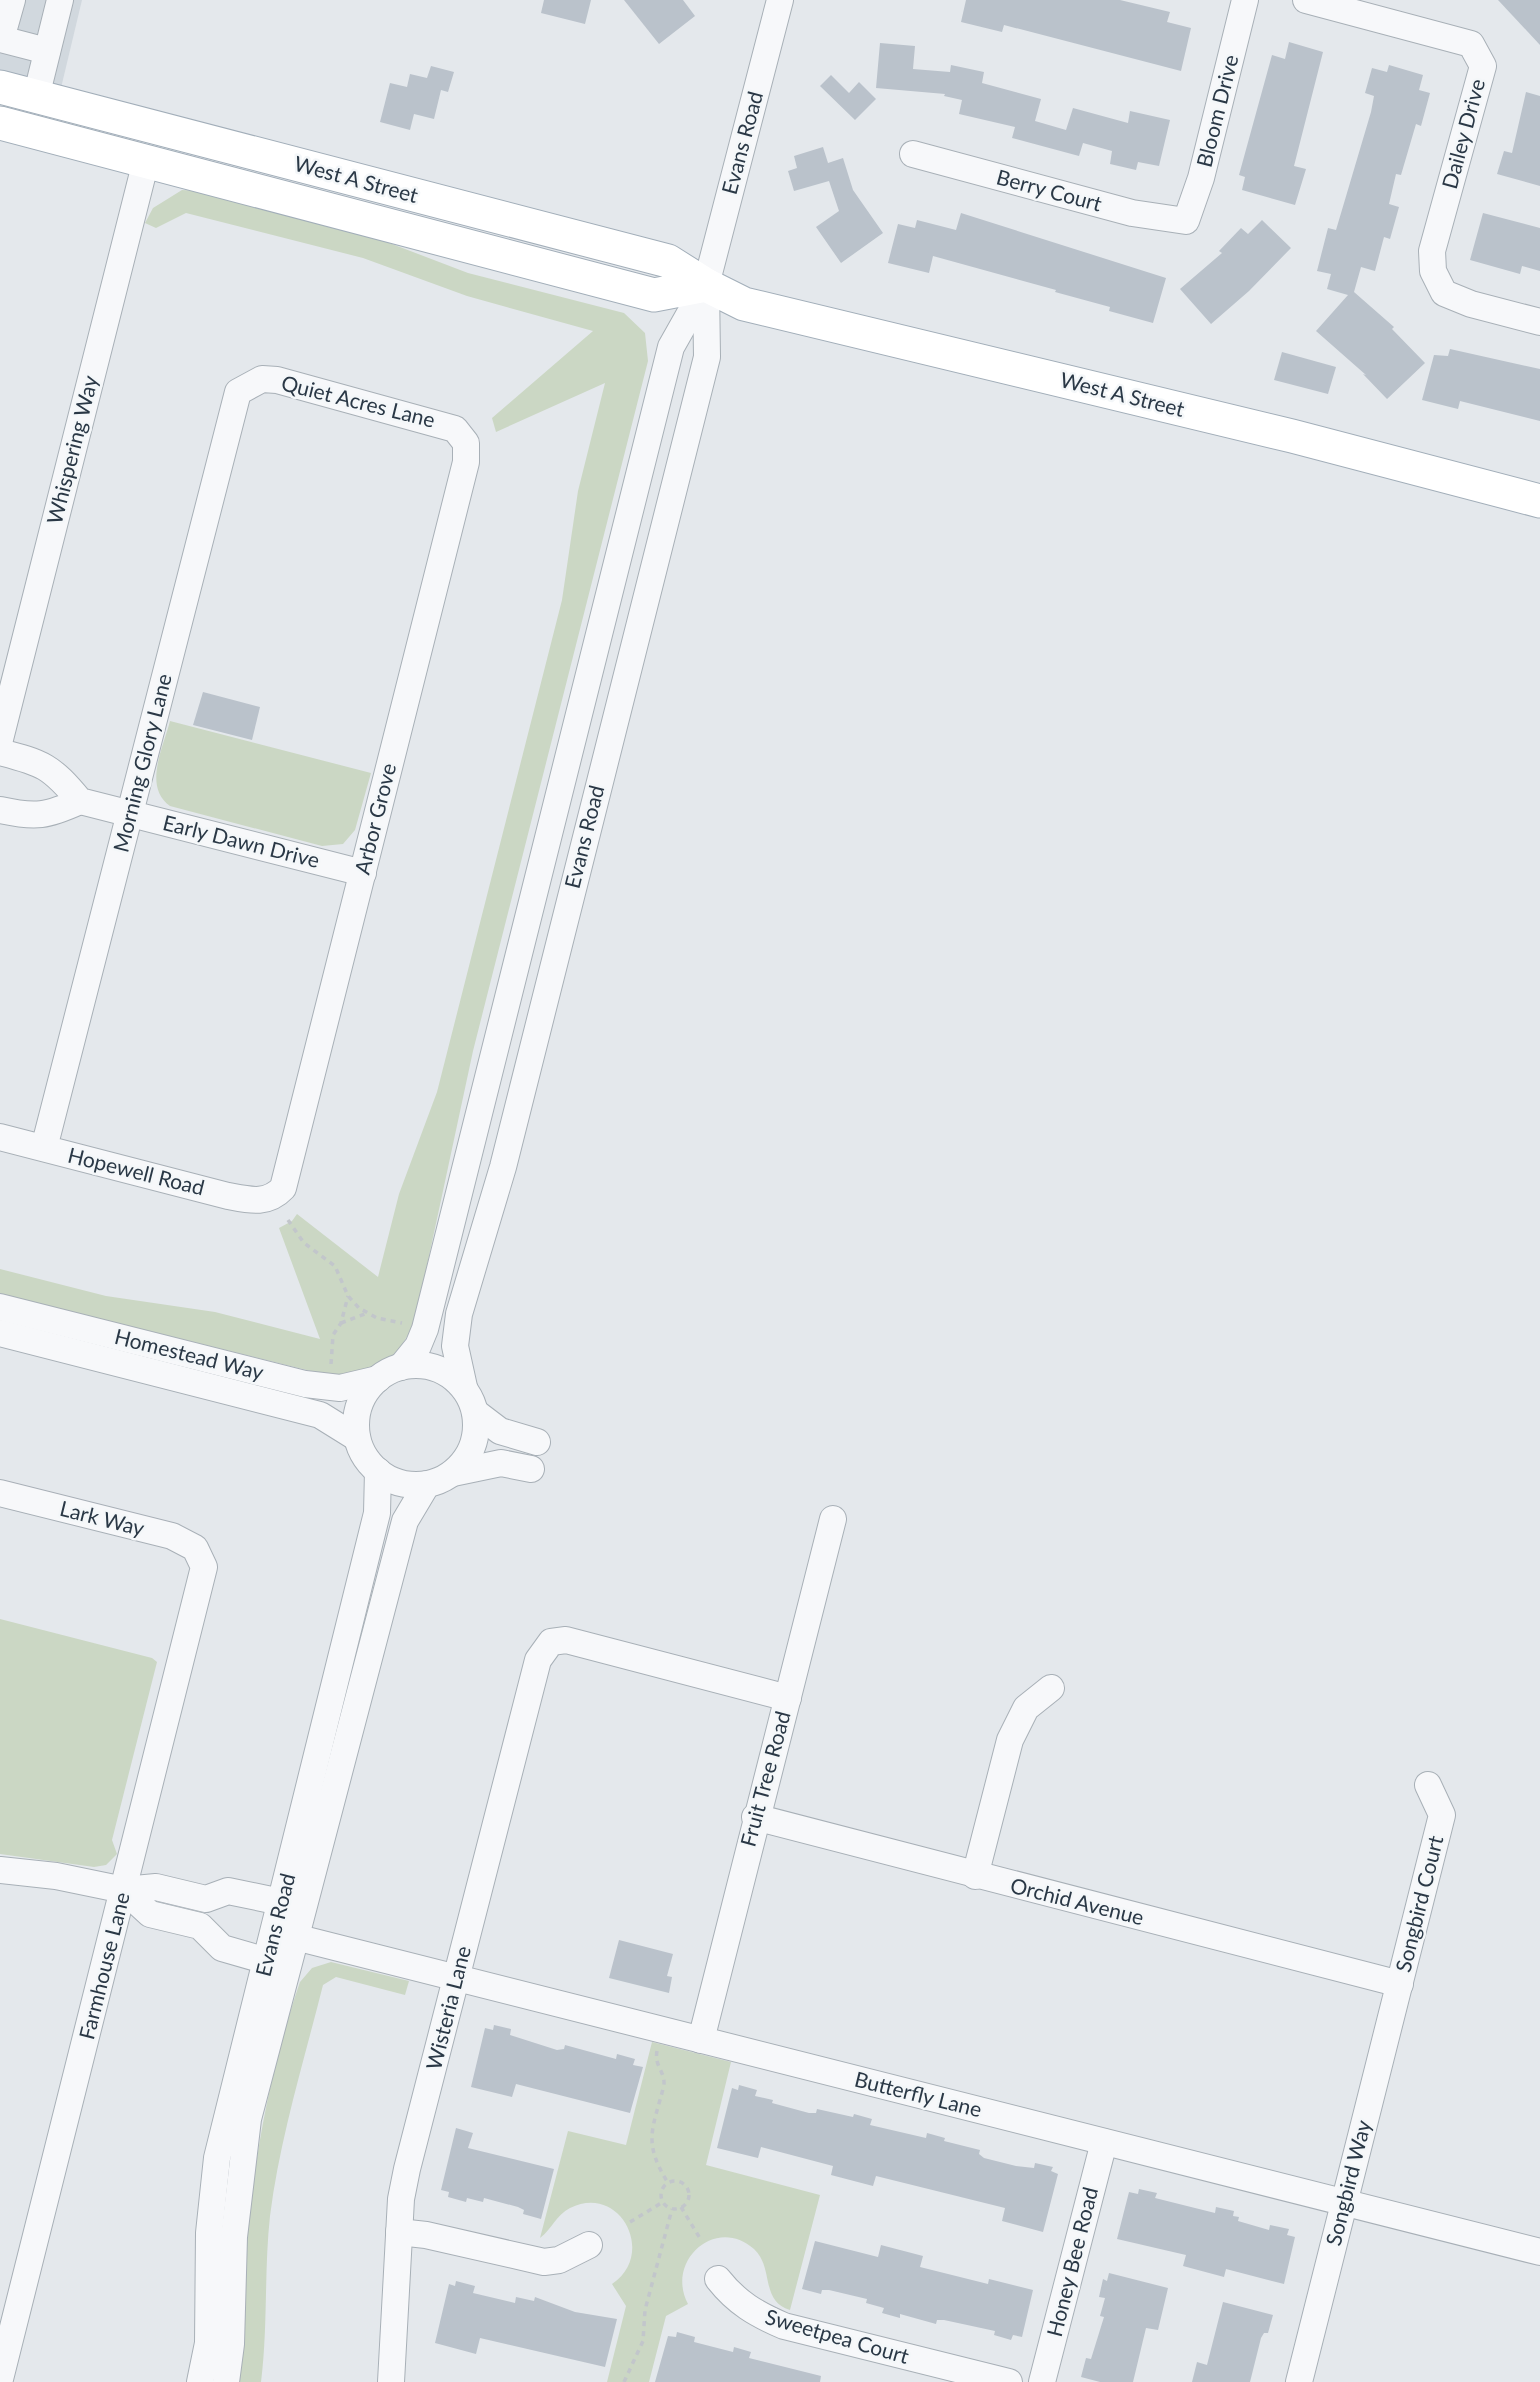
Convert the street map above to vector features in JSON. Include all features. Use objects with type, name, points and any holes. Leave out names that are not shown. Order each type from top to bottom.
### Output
[{"type":"main road","name":"West A Street","points":[[0,87],[668,261],[706,285],[744,304],[1292,436],[1540,501]]},
{"type":"main road","name":"West A Street","points":[[0,123],[654,295],[706,285]]},
{"type":"street","points":[[12,0],[1,39],[47,51]]},
{"type":"street","points":[[36,97],[60,0]]},
{"type":"street","name":"Evans Road","points":[[401,1367],[418,1346],[425,1329],[671,347],[706,285],[780,0]]},
{"type":"street","name":"Bloom Drive","points":[[1186,221],[1201,178],[1245,0]]},
{"type":"street","name":"Dailey Drive","points":[[1306,0],[1471,44],[1483,66],[1432,251],[1433,271],[1444,292],[1471,304],[1540,322]]},
{"type":"street","name":"Berry Court","points":[[914,155],[1132,213],[1186,221]]},
{"type":"street","name":"Whispering Way","points":[[0,739],[146,161]]},
{"type":"street","name":"Evans Road","points":[[464,1387],[455,1346],[459,1314],[503,1167],[707,357],[706,285]]},
{"type":"street","name":"Quiet Acres Lane","points":[[250,383],[262,379],[277,380],[447,425],[462,437]]},
{"type":"street","name":"Morning Glory Lane","points":[[44,1148],[236,397],[250,383]]},
{"type":"street","name":"Arbor Grove","points":[[272,1198],[283,1188],[466,462],[468,451],[462,437]]},
{"type":"street","points":[[0,752],[44,764],[60,777],[80,801],[43,816],[31,817],[0,810]]},
{"type":"street","name":"Early Dawn Drive","points":[[80,801],[363,873]]},
{"type":"street","points":[[538,871],[574,880]]},
{"type":"street","name":"Hopewell Road","points":[[0,1137],[228,1196],[257,1201],[272,1198]]},
{"type":"street","name":"Homestead Way","points":[[0,1307],[327,1388],[357,1386],[378,1379]]},
{"type":"street","name":"Homestead Way","points":[[0,1333],[320,1415],[358,1438]]},
{"type":"street","points":[[453,1473],[470,1452],[477,1426],[475,1412],[464,1387],[442,1370],[415,1365],[401,1367],[378,1379],[369,1388],[357,1412],[358,1438],[362,1451],[378,1471],[401,1483],[427,1485],[453,1473],[501,1463],[531,1469]]},
{"type":"street","points":[[475,1412],[500,1431],[537,1442]]},
{"type":"street","name":"Evans Road","points":[[201,2382],[208,2343],[209,2233],[217,2158],[377,1513],[378,1471]]},
{"type":"street","name":"Evans Road","points":[[226,2382],[231,2344],[234,2237],[241,2159],[276,2004],[405,1521],[427,1485]]},
{"type":"street","name":"Lark Way","points":[[0,1493],[172,1536],[200,1553]]},
{"type":"street","name":"Fruit Tree Road","points":[[701,2040],[755,1817],[833,1519]]},
{"type":"street","name":"Farmhouse Lane","points":[[0,2379],[202,1580],[204,1567],[200,1553]]},
{"type":"street","name":"Wisteria Lane","points":[[391,2382],[399,2232],[407,2169],[538,1660],[551,1642],[566,1640],[788,1698]]},
{"type":"street","points":[[975,1876],[1010,1740],[1026,1708],[1051,1688]]},
{"type":"street","name":"Songbird Court","points":[[1400,1984],[1442,1815],[1429,1785]]},
{"type":"street","name":"Orchid Avenue","points":[[755,1817],[1400,1984]]},
{"type":"street","points":[[0,1870],[56,1876],[124,1890],[156,1887],[206,1899],[228,1891],[281,1902],[295,1937],[267,1961],[222,1948],[200,1926],[150,1914],[124,1890]]},
{"type":"street","points":[[200,1926],[206,1899]]},
{"type":"street","name":"Butterfly Lane","points":[[295,1937],[1540,2252]]},
{"type":"street","name":"Songbird Way","points":[[1299,2382],[1400,1984]]},
{"type":"street","name":"Honey Bee Road","points":[[1042,2382],[1104,2142]]},
{"type":"street","points":[[399,2232],[426,2235],[544,2262],[559,2260],[589,2245]]},
{"type":"street","name":"Sweetpea Court","points":[[718,2279],[734,2300],[757,2315],[784,2326],[1009,2382]]},
{"type":"path","points":[[288,1220],[304,1243],[335,1266],[348,1296],[367,1314],[402,1324]]},
{"type":"path","points":[[331,1365],[333,1335],[341,1323],[348,1296]]},
{"type":"path","points":[[341,1323],[367,1314]]},
{"type":"path","points":[[658,2048],[656,2064],[664,2078],[664,2085],[650,2143],[653,2157],[668,2183]]},
{"type":"path","points":[[668,2183],[680,2183],[687,2188],[687,2201],[681,2207],[671,2208],[663,2202],[662,2191],[668,2183]]},
{"type":"path","points":[[630,2222],[663,2202]]},
{"type":"path","points":[[681,2207],[701,2240]]},
{"type":"path","points":[[624,2382],[643,2341],[645,2310],[671,2208]]},
{"type":"shaded area","points":[[0,0],[82,0],[61,88],[0,72]]},
{"type":"green space","points":[[182,190],[201,191],[371,236],[468,273],[624,313],[645,333],[648,361],[473,1051],[417,1312],[404,1341],[388,1360],[366,1370],[335,1377],[0,1294],[0,1269],[106,1296],[215,1312],[320,1339],[279,1228],[292,1221],[297,1214],[378,1277],[399,1194],[437,1092],[562,600],[578,491],[605,383],[496,432],[492,418],[593,331],[467,296],[363,258],[186,213],[156,228],[145,223],[153,208]]},
{"type":"green space","points":[[170,721],[371,773],[355,830],[343,844],[322,846],[170,806],[162,798],[156,778]]},
{"type":"green space","points":[[0,1619],[152,1658],[157,1662],[112,1840],[117,1854],[106,1865],[94,1867],[0,1854]]},
{"type":"green space","points":[[331,1962],[409,1981],[405,1995],[336,1977],[323,1985],[286,2128],[274,2187],[268,2237],[261,2382],[236,2382],[247,2230],[272,2080],[300,1982],[312,1968]]},
{"type":"green space","points":[[652,2042],[731,2062],[706,2165],[820,2195],[790,2310],[775,2299],[764,2265],[754,2249],[739,2240],[724,2237],[710,2240],[698,2248],[683,2272],[683,2288],[688,2304],[666,2316],[649,2382],[607,2382],[626,2306],[612,2284],[625,2271],[631,2256],[632,2240],[627,2225],[617,2213],[604,2205],[588,2203],[565,2211],[540,2238],[568,2131],[626,2145]]},
{"type":"building","points":[[544,0],[591,0],[585,24],[541,13]]},
{"type":"building","points":[[624,0],[683,0],[695,16],[659,44]]},
{"type":"building","points":[[966,0],[1120,0],[1170,12],[1167,22],[1191,28],[1181,71],[1004,25],[1002,32],[961,22]]},
{"type":"building","points":[[1498,0],[1540,0],[1540,45]]},
{"type":"building","points":[[1289,42],[1323,52],[1294,166],[1306,169],[1295,205],[1242,190],[1245,177],[1239,175],[1272,55],[1285,59]]},
{"type":"building","points":[[880,43],[915,46],[913,69],[950,72],[951,65],[984,72],[982,83],[1041,99],[1035,121],[1066,130],[1073,108],[1128,123],[1130,111],[1170,120],[1159,166],[1138,162],[1136,170],[1110,164],[1112,151],[1083,143],[1079,156],[1012,138],[1015,127],[959,114],[962,100],[944,96],[945,94],[876,88]]},
{"type":"building","points":[[1389,65],[1423,75],[1419,90],[1430,93],[1421,126],[1416,124],[1401,175],[1396,174],[1389,204],[1399,207],[1390,239],[1384,237],[1375,271],[1361,267],[1354,292],[1394,327],[1392,329],[1425,363],[1387,399],[1363,374],[1366,375],[1316,331],[1348,295],[1327,289],[1331,274],[1317,271],[1328,228],[1336,230],[1371,112],[1374,96],[1365,93],[1372,68],[1387,72]]},
{"type":"building","points":[[431,66],[454,72],[448,92],[441,90],[434,119],[414,114],[410,130],[380,122],[390,83],[407,87],[410,74],[427,78]]},
{"type":"building","points":[[831,75],[849,93],[859,82],[876,99],[855,120],[820,86]]},
{"type":"building","points":[[1526,92],[1540,96],[1540,186],[1497,174],[1504,151],[1512,153]]},
{"type":"building","points":[[823,147],[828,163],[843,158],[853,190],[883,233],[841,263],[816,227],[839,211],[829,181],[794,191],[788,171],[797,168],[794,156]]},
{"type":"building","points":[[961,213],[1166,278],[1153,323],[1109,311],[1110,307],[1055,292],[1056,290],[933,256],[929,273],[888,263],[898,224],[915,228],[917,220],[956,230]]},
{"type":"building","points":[[1483,213],[1540,228],[1540,271],[1522,266],[1520,274],[1470,260]]},
{"type":"building","points":[[1262,220],[1291,248],[1249,291],[1211,324],[1180,289],[1222,253],[1219,251],[1241,228],[1248,234]]},
{"type":"building","points":[[1450,349],[1540,369],[1540,421],[1460,401],[1458,409],[1422,400],[1434,355],[1448,356]]},
{"type":"building","points":[[1282,352],[1336,367],[1328,394],[1274,380]]},
{"type":"building","points":[[203,692],[260,707],[252,740],[193,725]]},
{"type":"building","points":[[619,1940],[673,1954],[667,1976],[672,1977],[669,1993],[609,1978]]},
{"type":"building","points":[[494,2025],[511,2029],[510,2035],[557,2050],[564,2049],[565,2045],[616,2059],[617,2054],[635,2059],[633,2065],[643,2067],[630,2113],[516,2084],[512,2097],[471,2087],[485,2028],[493,2030]]},
{"type":"building","points":[[739,2085],[757,2090],[755,2096],[773,2100],[772,2103],[809,2113],[816,2113],[817,2109],[853,2117],[854,2114],[872,2119],[870,2125],[926,2138],[927,2133],[945,2138],[944,2141],[980,2150],[979,2154],[984,2158],[1016,2166],[1034,2168],[1035,2163],[1053,2167],[1051,2171],[1058,2174],[1043,2232],[1002,2221],[1005,2208],[876,2176],[873,2186],[831,2175],[833,2166],[761,2147],[758,2158],[717,2148],[732,2088],[738,2090]]},
{"type":"building","points":[[456,2128],[473,2133],[468,2148],[554,2169],[541,2219],[523,2214],[524,2210],[518,2207],[484,2198],[483,2202],[467,2198],[466,2202],[448,2197],[449,2192],[441,2190]]},
{"type":"building","points":[[1139,2189],[1157,2193],[1155,2198],[1215,2213],[1216,2207],[1234,2211],[1233,2216],[1239,2217],[1238,2221],[1269,2230],[1270,2225],[1289,2229],[1287,2235],[1295,2237],[1284,2284],[1226,2269],[1224,2277],[1183,2266],[1186,2255],[1117,2239],[1129,2192],[1138,2194]]},
{"type":"building","points":[[815,2241],[878,2257],[881,2245],[923,2256],[920,2267],[988,2284],[989,2279],[1033,2290],[1022,2337],[1013,2335],[1011,2340],[994,2335],[995,2331],[944,2320],[937,2320],[936,2324],[900,2314],[900,2318],[882,2313],[884,2308],[866,2303],[867,2299],[829,2290],[822,2290],[821,2294],[802,2289]]},
{"type":"building","points":[[1109,2273],[1168,2288],[1158,2330],[1146,2328],[1133,2382],[1100,2382],[1081,2377],[1086,2358],[1091,2359],[1104,2317],[1100,2316],[1105,2298],[1099,2297],[1103,2279],[1107,2281]]},
{"type":"building","points":[[456,2281],[475,2286],[473,2293],[515,2303],[516,2297],[534,2301],[535,2297],[575,2312],[617,2319],[605,2367],[480,2338],[476,2354],[435,2343],[449,2284],[455,2286]]},
{"type":"building","points":[[1223,2302],[1273,2315],[1268,2333],[1264,2333],[1261,2338],[1250,2382],[1192,2382],[1197,2362],[1207,2365]]},
{"type":"building","points":[[677,2332],[695,2337],[694,2342],[733,2352],[734,2347],[751,2352],[749,2358],[821,2376],[820,2382],[655,2382],[668,2336],[676,2337]]}]
